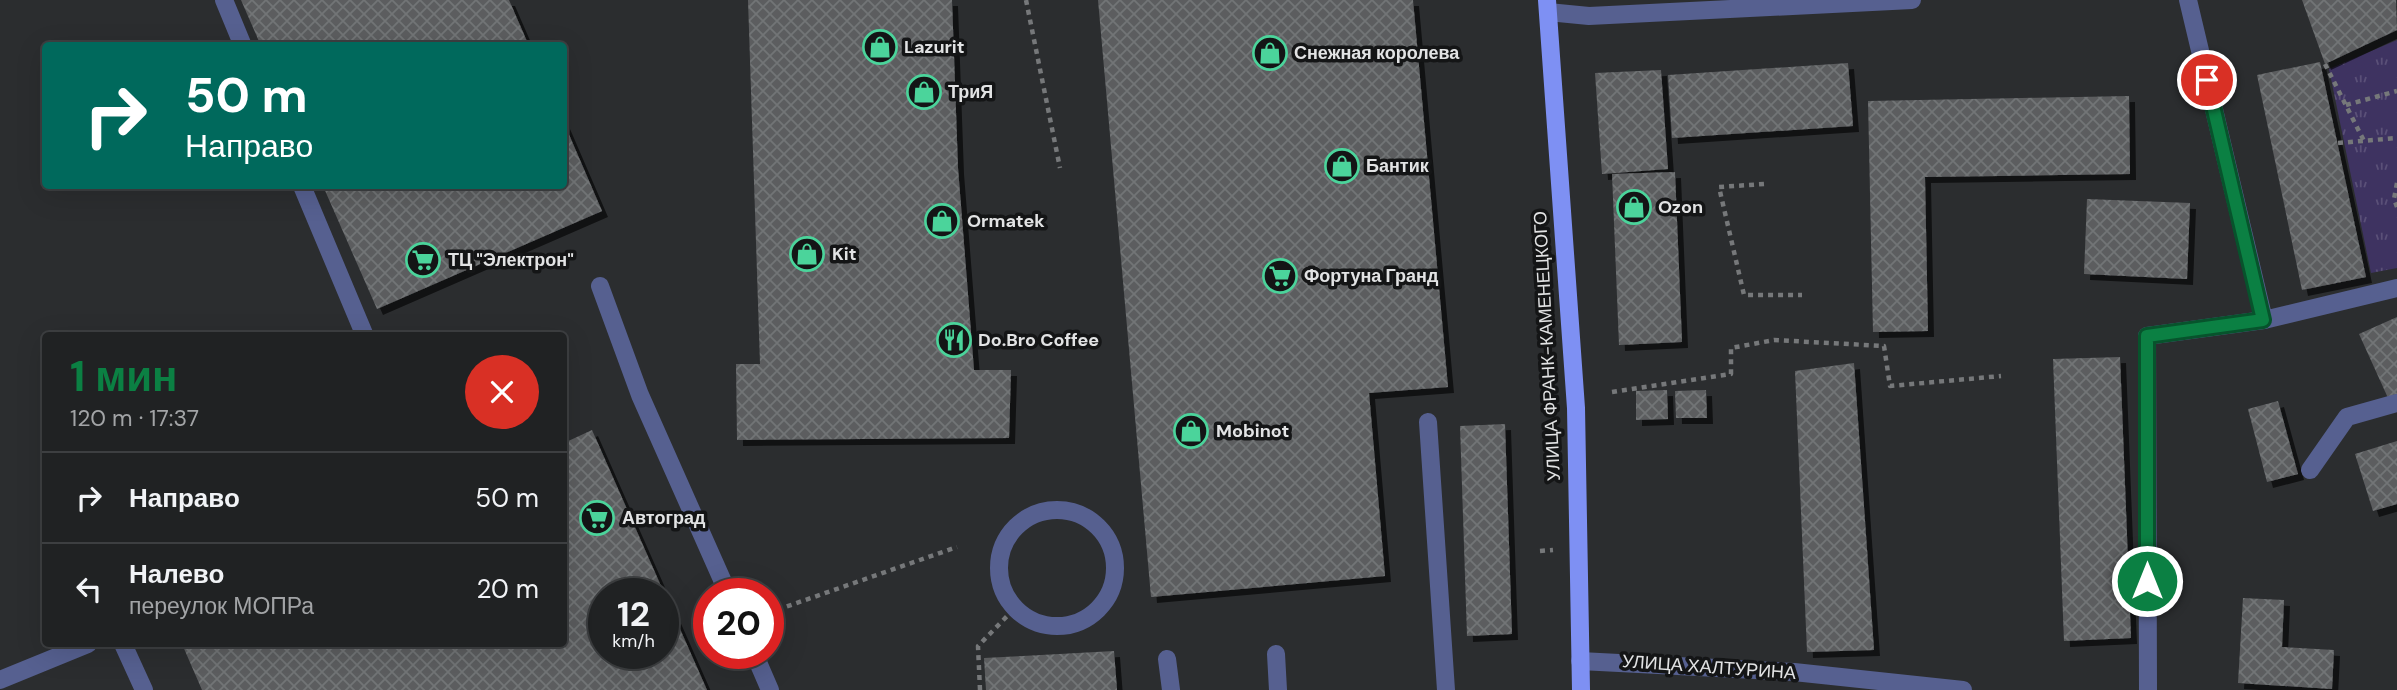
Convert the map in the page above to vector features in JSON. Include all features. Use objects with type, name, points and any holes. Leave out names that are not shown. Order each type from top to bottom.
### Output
[{"type":"main road","name":"УЛИЦА ФРАНК-КАМЕНЕЦКОГО","points":[[1548,6],[1576,408],[1581,690]]},
{"type":"street","points":[[224,0],[241,42]]},
{"type":"street","points":[[1548,6],[1589,16],[1763,3],[1912,0]]},
{"type":"street","points":[[2189,0],[2263,320]]},
{"type":"street","points":[[303,189],[363,332]]},
{"type":"street","points":[[600,286],[640,395],[721,578]]},
{"type":"street","points":[[2148,690],[2147,336],[2263,320],[2397,288]]},
{"type":"street","points":[[2311,470],[2347,417],[2397,403]]},
{"type":"street","points":[[1428,422],[1446,690]]},
{"type":"street","points":[[1059,510],[1079,514],[1094,523],[1106,538],[1114,555],[1115,573],[1110,592],[1099,607],[1085,618],[1067,625],[1049,625],[1031,620],[1015,608],[1004,592],[999,573],[1000,553],[1008,535],[1022,521],[1040,512],[1059,510]]},
{"type":"street","points":[[0,680],[81,647]]},
{"type":"street","points":[[125,647],[144,690]]},
{"type":"street","points":[[1276,654],[1278,690]]},
{"type":"street","points":[[1167,659],[1171,690]]},
{"type":"street","name":"УЛИЦА ХАЛТУРИНА","points":[[1580,661],[1805,681],[1963,690]]},
{"type":"street","points":[[761,669],[770,690]]},
{"type":"path","points":[[1026,0],[1060,167]]},
{"type":"path","points":[[2325,64],[2364,141]]},
{"type":"path","points":[[2346,105],[2397,91]]},
{"type":"path","points":[[2338,143],[2397,138]]},
{"type":"path","points":[[2397,183],[2394,191],[2397,207]]},
{"type":"path","points":[[1764,184],[1719,187],[1744,295],[1802,295]]},
{"type":"path","points":[[1612,392],[1731,374],[1731,348],[1774,340],[1884,346],[1890,386],[2001,376]]},
{"type":"path","points":[[784,607],[957,547]]},
{"type":"path","points":[[980,690],[978,646],[1015,608]]},
{"type":"green space","points":[[2397,40],[2397,268],[2371,273],[2329,69]]},
{"type":"building","points":[[241,0],[509,0],[527,42],[259,42]]},
{"type":"building","points":[[748,0],[952,0],[958,168],[974,370],[1011,370],[1009,438],[737,440],[736,364],[760,364]]},
{"type":"building","name":"Фортуна Гранд","points":[[1098,0],[1413,0],[1448,387],[1369,393],[1385,576],[1151,597]]},
{"type":"building","points":[[2302,0],[2396,0],[2397,30],[2325,64]]},
{"type":"building","points":[[2320,62],[2366,277],[2302,290],[2257,75]]},
{"type":"building","points":[[1848,63],[1853,126],[1672,138],[1668,75]]},
{"type":"building","points":[[1661,70],[1668,169],[1602,174],[1595,73]]},
{"type":"building","points":[[2129,96],[2130,174],[1925,177],[1928,331],[1873,332],[1868,101]]},
{"type":"building","name":"ТЦ \"Электрон\"","points":[[567,130],[602,211],[377,309],[324,189],[567,189]]},
{"type":"building","points":[[1675,172],[1682,342],[1619,345],[1612,174]]},
{"type":"building","points":[[2087,199],[2190,203],[2187,279],[2084,274]]},
{"type":"building","points":[[2397,317],[2397,394],[2388,398],[2359,334]]},
{"type":"building","points":[[2120,357],[2131,638],[2064,641],[2053,359]]},
{"type":"building","points":[[1854,363],[1874,650],[1807,652],[1795,371]]},
{"type":"building","points":[[1667,390],[1668,419],[1636,420],[1636,391]]},
{"type":"building","points":[[1706,390],[1707,418],[1676,418],[1675,391]]},
{"type":"building","points":[[2278,401],[2298,474],[2267,482],[2248,409]]},
{"type":"building","points":[[1505,424],[1512,634],[1467,636],[1460,426]]},
{"type":"building","name":"Автоград","points":[[592,430],[657,578],[588,578],[588,669],[679,669],[679,627],[693,658],[693,669],[698,669],[707,690],[202,690],[183,647],[567,647],[567,442]]},
{"type":"building","points":[[2397,441],[2397,504],[2373,511],[2355,454]]},
{"type":"building","points":[[2243,598],[2284,600],[2282,647],[2334,650],[2332,689],[2238,683]]},
{"type":"building","points":[[1114,651],[1117,690],[986,690],[984,658]]},
{"type":"place","name":"Lazurit","points":[[880,47]]},
{"type":"place","name":"Снежная королева","points":[[1270,53]]},
{"type":"place","name":"ТриЯ","points":[[924,92]]},
{"type":"place","name":"Бантик","points":[[1342,166]]},
{"type":"place","name":"Ozon","points":[[1634,207]]},
{"type":"place","name":"Ormatek","points":[[942,221]]},
{"type":"place","name":"Kit","points":[[807,254]]},
{"type":"place","name":"ТЦ \"Электрон\"","points":[[423,260]]},
{"type":"place","name":"Фортуна Гранд","points":[[1280,276]]},
{"type":"place","name":"Do.Bro Coffee","points":[[954,340]]},
{"type":"place","name":"Mobinot","points":[[1191,431]]},
{"type":"place","name":"Автоград","points":[[597,518]]},
{"type":"route","points":[[2147,581],[2147,336],[2263,320],[2207,80]]}]
